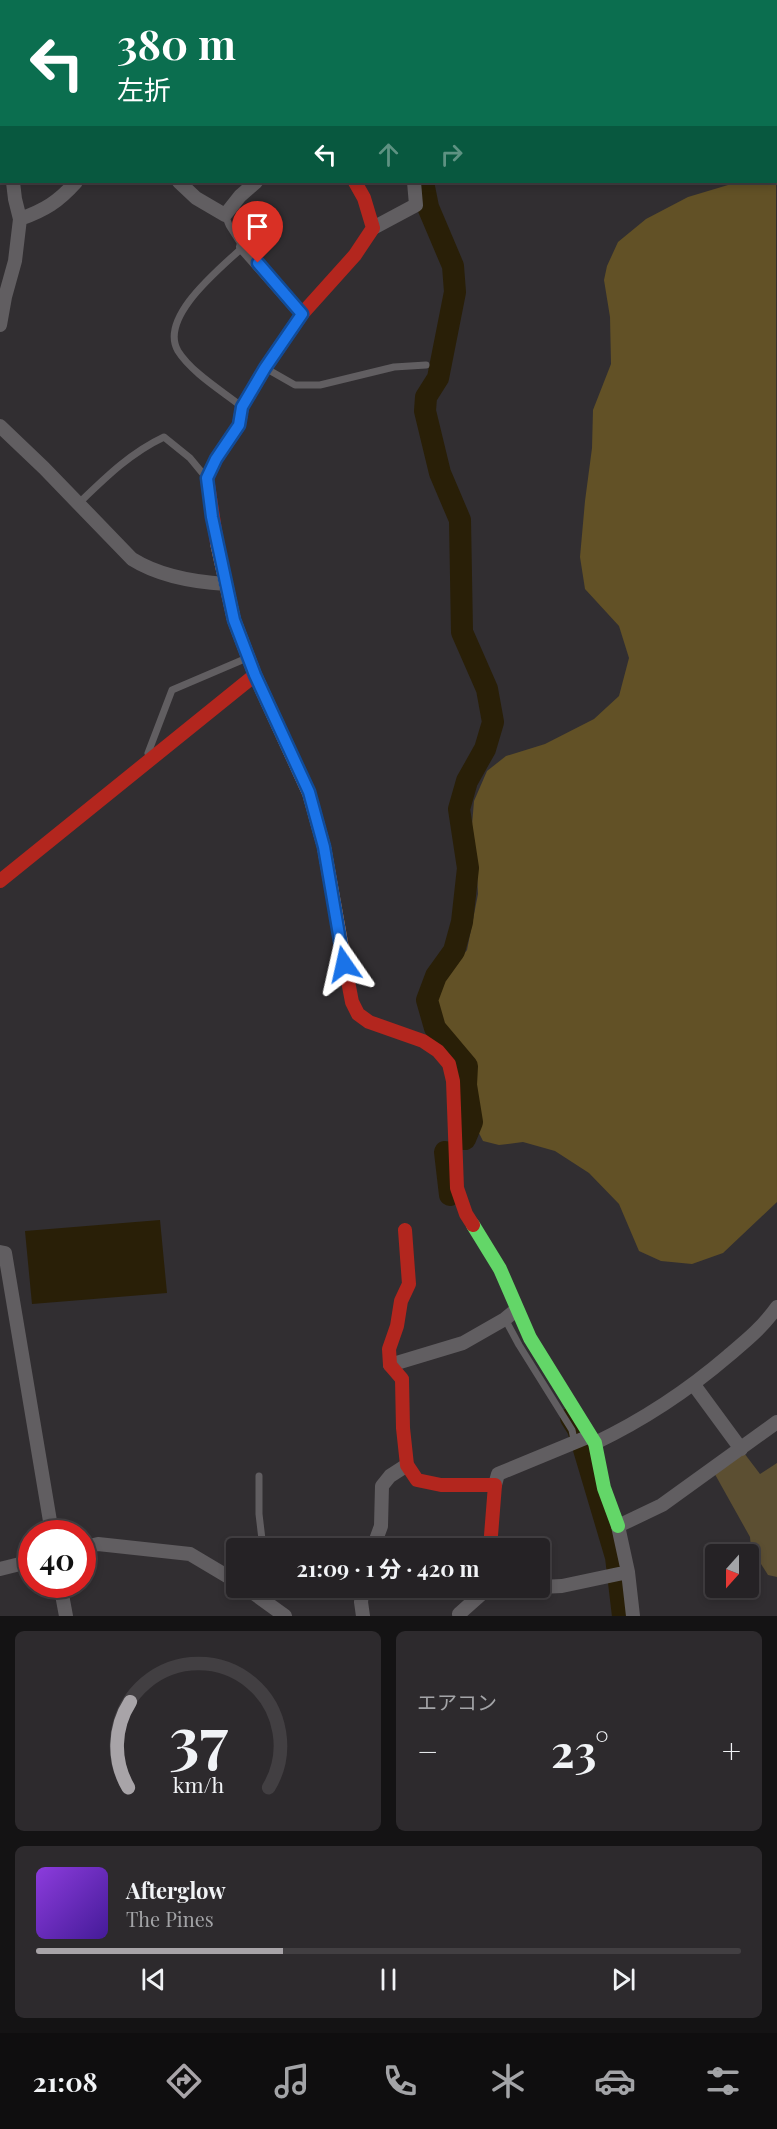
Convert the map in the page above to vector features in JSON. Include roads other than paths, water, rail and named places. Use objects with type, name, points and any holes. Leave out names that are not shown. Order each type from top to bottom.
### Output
[{"type":"street","points":[[0,325],[3,296],[15,261],[20,219],[12,183]]},
{"type":"street","points":[[20,219],[45,210],[75,183]]},
{"type":"street","points":[[180,183],[196,198],[225,214],[255,183]]},
{"type":"street","points":[[356,183],[364,198],[373,228]]},
{"type":"street","points":[[414,183],[416,206],[373,228],[355,255],[302,314],[265,368],[242,407],[239,425],[216,459],[207,478],[212,517],[234,620],[255,675],[309,792],[324,847],[340,946],[352,1002],[358,1014],[369,1022],[423,1041],[438,1051],[449,1064],[453,1081],[457,1188],[466,1214],[500,1269],[513,1313],[592,1438],[604,1488],[618,1526],[628,1572],[633,1616]]},
{"type":"street","points":[[243,246],[302,314]]},
{"type":"street","points":[[0,426],[132,559],[147,568],[200,582],[226,584]]},
{"type":"street","points":[[0,880],[255,675]]},
{"type":"street","points":[[405,1230],[409,1284],[401,1301],[397,1326],[389,1349],[390,1365],[402,1379],[403,1428],[407,1466],[417,1480],[441,1485],[495,1485]]},
{"type":"street","points":[[0,1252],[5,1253],[50,1520]]},
{"type":"street","points":[[491,1538],[498,1474],[575,1443],[635,1424],[694,1385],[763,1326],[777,1307]]},
{"type":"street","points":[[390,1365],[463,1343],[513,1313]]},
{"type":"street","points":[[694,1385],[741,1449]]},
{"type":"street","points":[[618,1526],[662,1505],[777,1422]]},
{"type":"street","points":[[377,1538],[381,1526],[382,1486],[390,1476],[407,1466]]},
{"type":"street","points":[[96,1544],[190,1554],[226,1575]]},
{"type":"street","points":[[0,1569],[18,1564]]},
{"type":"street","points":[[550,1587],[628,1572]]},
{"type":"street","points":[[63,1598],[66,1616]]},
{"type":"street","points":[[267,1598],[285,1616]]},
{"type":"street","points":[[362,1598],[363,1616]]},
{"type":"street","points":[[458,1615],[476,1598]]},
{"type":"lane","points":[[225,214],[229,225],[243,246],[193,294],[179,316],[175,335],[177,350],[196,370],[242,407]]},
{"type":"lane","points":[[265,368],[295,385],[320,385],[394,367],[426,365]]},
{"type":"lane","points":[[78,504],[124,460],[164,437],[190,458],[207,478]]},
{"type":"lane","points":[[142,766],[161,723],[172,690],[249,657]]},
{"type":"lane","points":[[513,1313],[519,1345],[572,1430],[575,1443]]},
{"type":"lane","points":[[259,1476],[262,1538]]},
{"type":"waterway","points":[[423,183],[428,207],[453,266],[455,292],[438,378],[426,397],[425,411],[440,473],[460,520],[462,632],[487,689],[493,722],[485,749],[467,781],[459,809],[468,868],[462,922],[454,951],[436,976],[427,1000],[435,1028],[467,1066],[466,1085],[472,1122],[465,1139]]},
{"type":"waterway","points":[[445,1152],[450,1195]]},
{"type":"waterway","points":[[571,1418],[578,1429],[616,1557],[623,1616]]}]
